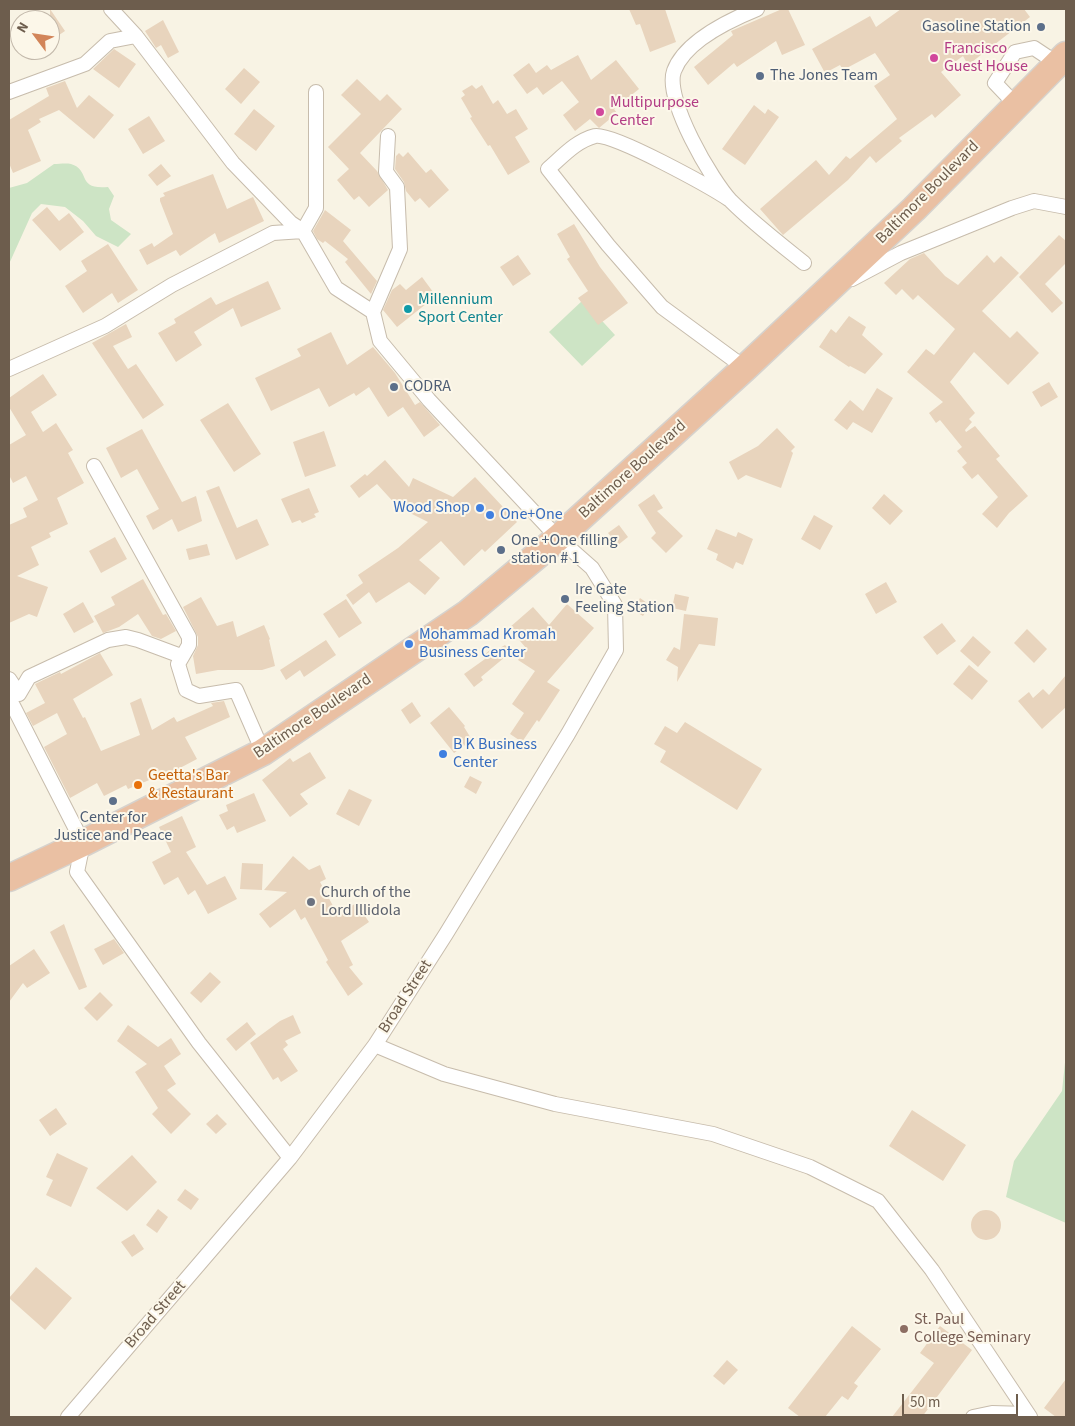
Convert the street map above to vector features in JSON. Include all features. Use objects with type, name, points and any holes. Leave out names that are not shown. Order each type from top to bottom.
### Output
[{"type":"highway","name":"Baltimore Boulevard","points":[[9,878],[83,844],[263,752],[468,612],[558,538],[746,368],[914,209],[1062,59]]},
{"type":"street","points":[[111,9],[136,36],[233,164],[291,223],[303,231],[336,288],[373,312],[400,249],[397,187],[386,172],[388,136]]},
{"type":"street","points":[[730,200],[688,134],[676,105],[673,72],[705,34],[757,9]]},
{"type":"street","points":[[9,92],[85,64],[110,41],[136,36]]},
{"type":"street","points":[[1016,105],[995,83],[1015,52],[1034,48],[1062,59]]},
{"type":"street","points":[[303,231],[316,208],[316,92]]},
{"type":"street","points":[[746,368],[662,307],[608,245],[548,169],[577,143],[598,136],[615,140],[710,186],[730,200],[804,263]]},
{"type":"street","points":[[824,293],[901,253],[1012,208],[1034,201],[1066,207]]},
{"type":"street","points":[[9,369],[105,326],[172,284],[273,233],[303,231]]},
{"type":"street","name":"Broad Street","points":[[68,1417],[290,1158],[375,1045],[446,934],[568,734],[616,650],[615,605],[592,568],[558,538],[429,400],[380,341],[373,312]]},
{"type":"street","points":[[94,466],[189,636],[189,645],[178,664],[186,690],[191,694],[199,696],[236,690],[263,752]]},
{"type":"street","points":[[9,678],[19,694],[29,677],[108,640],[126,637],[181,656]]},
{"type":"street","points":[[9,698],[83,844],[77,872],[198,1043],[290,1158]]},
{"type":"street","points":[[375,1045],[444,1074],[555,1104],[713,1134],[810,1166],[878,1202],[932,1270],[1028,1416]]},
{"type":"street","points":[[973,1417],[992,1413],[1028,1416]]},
{"type":"green space","points":[[54,164],[71,164],[81,171],[92,186],[108,187],[114,196],[109,209],[111,220],[131,234],[118,247],[96,236],[83,221],[65,207],[41,204],[32,213],[9,264],[9,188],[27,183]]},
{"type":"green space","points":[[583,300],[615,335],[582,366],[549,332]]},
{"type":"green space","points":[[1066,1053],[1066,1223],[1006,1197],[1014,1161],[1062,1091]]},
{"type":"building","points":[[629,9],[665,9],[676,42],[650,52],[640,24],[636,25]]},
{"type":"building","points":[[782,9],[788,9],[805,45],[782,55],[776,41],[737,67],[734,63],[708,85],[694,67],[733,35],[731,31]]},
{"type":"building","points":[[901,9],[1024,9],[1030,17],[968,65],[963,56],[941,72],[961,95],[935,118],[932,114],[899,138],[902,141],[876,163],[870,156],[848,180],[783,235],[760,209],[816,160],[829,175],[846,156],[850,159],[897,119],[874,86],[890,75],[875,53],[843,70],[840,65],[825,73],[812,49],[870,16],[876,27]]},
{"type":"building","points":[[163,20],[179,52],[168,58],[161,45],[156,48],[145,31]]},
{"type":"building","points":[[60,24],[65,31],[60,34]]},
{"type":"building","points":[[114,49],[136,64],[119,88],[93,69]]},
{"type":"building","points":[[578,55],[591,80],[616,60],[639,89],[614,109],[617,113],[599,128],[590,119],[575,131],[563,115],[579,102],[562,81],[543,95],[537,87],[527,94],[513,75],[529,63],[536,73],[547,65],[551,70]]},
{"type":"building","points":[[244,68],[260,82],[241,104],[225,89]]},
{"type":"building","points":[[357,79],[380,101],[387,94],[402,109],[360,153],[377,171],[388,190],[369,207],[359,196],[354,200],[337,180],[349,169],[328,147],[361,114],[341,95]]},
{"type":"building","points":[[65,81],[77,108],[89,95],[114,115],[94,139],[59,110],[39,119],[41,122],[28,130],[41,161],[13,173],[9,163],[9,120],[49,96],[46,88]]},
{"type":"building","points":[[472,85],[476,89],[482,85],[493,104],[498,100],[507,114],[516,109],[528,129],[515,137],[530,162],[508,175],[490,145],[488,146],[470,118],[472,117],[461,98],[465,95],[462,91]]},
{"type":"building","points":[[754,105],[765,114],[768,109],[779,117],[745,165],[722,149]]},
{"type":"building","points":[[254,109],[275,126],[256,151],[234,134]]},
{"type":"building","points":[[149,116],[165,141],[143,154],[128,129]]},
{"type":"building","points":[[408,152],[426,173],[431,169],[449,190],[429,208],[420,198],[415,202],[406,191],[404,182],[395,169],[396,156],[399,153],[403,157]]},
{"type":"building","points":[[161,164],[171,176],[157,186],[148,175]]},
{"type":"building","points":[[213,174],[227,209],[253,197],[264,221],[219,243],[215,233],[180,256],[176,250],[147,265],[139,250],[152,243],[154,247],[173,234],[160,201],[160,198],[165,196],[163,193]]},
{"type":"building","points":[[47,207],[59,221],[69,213],[84,232],[60,251],[32,220]]},
{"type":"building","points":[[325,210],[351,230],[343,241],[377,281],[371,294],[345,262],[348,259],[325,241],[323,243],[317,239],[313,231]]},
{"type":"building","points":[[574,224],[600,267],[628,303],[598,325],[578,298],[588,291],[567,259],[570,257],[557,234]]},
{"type":"building","points":[[1059,235],[1066,241],[1066,263],[1045,284],[1063,303],[1052,313],[1019,277]]},
{"type":"building","points":[[108,244],[138,290],[118,303],[112,293],[83,313],[65,286],[87,271],[81,261]]},
{"type":"building","points":[[924,253],[945,276],[958,285],[987,255],[994,263],[1001,256],[1019,273],[982,311],[1010,338],[1017,331],[1039,353],[1008,385],[974,352],[950,382],[975,413],[969,419],[972,422],[965,430],[966,432],[975,426],[1000,456],[996,459],[1028,496],[1009,513],[997,528],[982,514],[998,497],[978,474],[972,479],[962,467],[967,463],[957,451],[962,447],[940,420],[936,423],[929,413],[943,402],[907,372],[926,349],[934,355],[955,329],[918,295],[913,300],[902,289],[896,295],[884,283],[910,259]]},
{"type":"building","points":[[518,255],[531,274],[513,286],[500,267]]},
{"type":"building","points":[[422,277],[436,296],[397,327],[383,310],[392,290],[400,284],[406,290]]},
{"type":"building","points":[[268,281],[281,309],[241,327],[233,308],[194,332],[202,345],[176,362],[158,333],[176,323],[174,319],[211,297],[216,305]]},
{"type":"building","points":[[849,316],[866,327],[862,335],[883,354],[865,374],[849,367],[819,347],[831,329],[836,333]]},
{"type":"building","points":[[126,324],[132,337],[113,346],[128,369],[136,364],[164,405],[143,419],[92,343]]},
{"type":"building","points":[[331,332],[347,365],[373,347],[395,373],[415,405],[420,402],[440,425],[424,437],[403,407],[388,417],[369,387],[356,396],[354,393],[329,407],[319,388],[271,411],[255,378],[301,356],[297,349]]},
{"type":"building","points":[[43,374],[57,395],[31,412],[43,432],[56,423],[73,450],[68,453],[84,483],[57,498],[68,524],[49,533],[51,537],[31,547],[39,565],[17,576],[48,587],[37,617],[29,614],[9,623],[9,525],[27,517],[23,508],[38,500],[26,476],[13,483],[9,475],[9,445],[26,435],[9,407],[9,398]]},
{"type":"building","points":[[1049,382],[1058,397],[1041,407],[1032,392]]},
{"type":"building","points":[[877,388],[893,398],[872,433],[853,422],[847,430],[834,420],[850,400],[863,411]]},
{"type":"building","points":[[228,403],[261,454],[234,472],[200,420]]},
{"type":"building","points":[[777,428],[795,447],[791,451],[793,453],[781,488],[746,475],[738,480],[729,462],[758,446]]},
{"type":"building","points":[[142,429],[182,502],[196,496],[202,521],[178,532],[172,519],[153,530],[146,516],[159,509],[137,469],[121,478],[106,448]]},
{"type":"building","points":[[324,431],[336,466],[305,477],[293,442]]},
{"type":"building","points":[[385,460],[409,487],[413,478],[453,497],[475,477],[517,522],[485,552],[482,549],[464,566],[441,541],[419,560],[440,578],[425,595],[409,582],[376,603],[369,592],[353,605],[346,595],[363,583],[358,575],[398,548],[428,522],[398,507],[377,484],[359,498],[350,486],[365,474],[367,476]]},
{"type":"building","points":[[219,486],[237,528],[257,519],[269,545],[236,560],[206,491]]},
{"type":"building","points":[[309,488],[319,512],[314,514],[316,517],[302,523],[300,520],[292,523],[281,499]]},
{"type":"building","points":[[654,494],[663,508],[657,511],[683,536],[666,553],[651,538],[656,533],[638,505]]},
{"type":"building","points":[[884,494],[903,511],[890,525],[872,508]]},
{"type":"building","points":[[814,515],[833,526],[820,550],[801,539]]},
{"type":"building","points":[[619,525],[628,537],[618,545],[608,533]]},
{"type":"building","points":[[716,529],[736,537],[738,532],[753,539],[743,565],[736,562],[733,569],[716,560],[718,554],[707,549]]},
{"type":"building","points":[[115,537],[127,559],[101,573],[89,551]]},
{"type":"building","points":[[207,544],[210,555],[189,560],[186,549]]},
{"type":"building","points":[[143,579],[163,615],[166,614],[176,631],[161,639],[152,636],[138,614],[119,627],[103,633],[94,616],[115,605],[111,597]]},
{"type":"building","points":[[886,582],[897,602],[876,614],[865,594]]},
{"type":"building","points":[[675,594],[689,597],[686,611],[672,608]]},
{"type":"building","points":[[201,597],[217,626],[233,621],[237,637],[264,625],[270,639],[275,666],[262,670],[218,670],[196,674],[193,656],[198,645],[198,637],[183,607]]},
{"type":"building","points":[[640,598],[650,605],[643,616],[633,610]]},
{"type":"building","points":[[346,599],[362,623],[339,638],[323,614]]},
{"type":"building","points":[[83,602],[94,622],[74,633],[63,614]]},
{"type":"building","points":[[567,604],[594,628],[547,682],[560,690],[539,722],[537,720],[522,742],[510,734],[524,713],[512,704],[535,671],[518,660],[526,648],[509,628],[533,607],[549,625]]},
{"type":"building","points":[[684,614],[718,618],[715,646],[699,644],[677,682],[678,667],[666,660],[674,647],[680,650]]},
{"type":"building","points":[[942,623],[956,641],[937,655],[923,637]]},
{"type":"building","points":[[1027,629],[1047,649],[1034,663],[1014,643]]},
{"type":"building","points":[[973,636],[991,652],[978,667],[960,651]]},
{"type":"building","points":[[326,640],[336,655],[304,677],[300,670],[286,680],[280,670]]},
{"type":"building","points":[[505,645],[511,652],[481,677],[483,680],[474,687],[464,674],[485,659],[482,657],[492,648],[495,651]]},
{"type":"building","points":[[100,653],[113,675],[73,699],[83,718],[85,717],[101,751],[140,735],[130,703],[141,698],[152,730],[174,717],[177,722],[213,706],[211,703],[224,701],[230,717],[185,737],[197,759],[161,778],[155,781],[154,778],[128,789],[126,785],[104,796],[97,783],[70,798],[44,747],[67,734],[57,713],[33,726],[26,713],[45,703],[35,684],[60,672],[61,674]]},
{"type":"building","points":[[969,665],[988,681],[972,700],[953,684]]},
{"type":"building","points":[[1066,675],[1066,707],[1042,729],[1018,701],[1029,692],[1033,698],[1043,689],[1049,695]]},
{"type":"building","points":[[412,702],[421,716],[410,724],[401,710]]},
{"type":"building","points":[[449,707],[465,726],[472,740],[454,753],[430,723]]},
{"type":"building","points":[[685,722],[762,769],[737,810],[660,762],[666,751],[654,744],[665,726],[677,733]]},
{"type":"building","points":[[310,752],[326,778],[300,794],[308,804],[290,817],[262,780],[290,758],[293,762]]},
{"type":"building","points":[[470,776],[482,782],[476,794],[464,787]]},
{"type":"building","points":[[349,789],[372,800],[359,826],[336,814]]},
{"type":"building","points":[[254,793],[266,821],[237,833],[234,826],[227,830],[219,815],[228,811],[226,805]]},
{"type":"building","points":[[182,816],[196,847],[186,852],[207,885],[225,876],[237,899],[208,914],[195,890],[188,895],[178,877],[164,885],[152,862],[171,852],[159,827]]},
{"type":"building","points":[[293,856],[309,870],[320,865],[326,879],[320,882],[338,915],[356,903],[369,922],[341,941],[353,965],[349,967],[363,984],[348,996],[326,962],[328,960],[305,917],[301,920],[295,909],[270,928],[259,914],[287,892],[264,890]]},
{"type":"building","points":[[242,863],[263,864],[262,890],[240,889]]},
{"type":"building","points":[[64,924],[87,987],[79,990],[50,932]]},
{"type":"building","points":[[114,939],[124,953],[103,965],[94,949]]},
{"type":"building","points":[[34,949],[50,973],[27,988],[23,983],[9,1002],[9,966]]},
{"type":"building","points":[[210,972],[221,982],[201,1003],[190,993]]},
{"type":"building","points":[[100,992],[113,1005],[97,1021],[84,1008]]},
{"type":"building","points":[[293,1015],[301,1033],[285,1041],[288,1045],[283,1049],[298,1071],[281,1082],[278,1077],[273,1080],[250,1043],[280,1021]]},
{"type":"building","points":[[247,1022],[256,1034],[236,1051],[226,1039]]},
{"type":"building","points":[[128,1025],[158,1047],[171,1038],[181,1054],[164,1066],[176,1084],[167,1090],[191,1114],[171,1134],[152,1114],[158,1108],[135,1072],[147,1064],[117,1041]]},
{"type":"building","points":[[56,1108],[67,1124],[50,1136],[39,1120]]},
{"type":"building","points":[[912,1110],[966,1145],[943,1181],[889,1146]]},
{"type":"building","points":[[217,1114],[227,1124],[216,1134],[206,1124]]},
{"type":"building","points":[[57,1153],[88,1168],[71,1207],[46,1195],[53,1180],[46,1177]]},
{"type":"building","points":[[132,1155],[157,1182],[127,1211],[96,1188]]},
{"type":"building","points":[[185,1189],[199,1199],[191,1210],[177,1200]]},
{"type":"building","points":[[158,1209],[168,1217],[157,1233],[146,1225]]},
{"type":"building","points":[[986,1210],[992,1211],[1000,1219],[1000,1231],[992,1239],[986,1240],[980,1239],[972,1231],[971,1225],[972,1219],[980,1211]]},
{"type":"building","points":[[134,1234],[144,1249],[132,1257],[121,1242]]},
{"type":"building","points":[[36,1267],[72,1298],[45,1330],[9,1298]]},
{"type":"building","points":[[852,1326],[881,1349],[854,1383],[858,1386],[848,1400],[842,1396],[825,1417],[800,1417],[788,1408]]},
{"type":"building","points":[[940,1326],[972,1350],[922,1417],[892,1417],[934,1363],[920,1353]]},
{"type":"building","points":[[727,1360],[738,1370],[724,1385],[713,1376]]},
{"type":"building","points":[[1066,1379],[1066,1417],[1056,1417],[1044,1408]]},
{"type":"place","name":"Gasoline Station","points":[[1041,27]]},
{"type":"place","name":"Francisco Guest House","points":[[934,58]]},
{"type":"place","name":"The Jones Team","points":[[760,76]]},
{"type":"place","name":"Multipurpose Center","points":[[600,112]]},
{"type":"place","name":"Millennium Sport Center","points":[[408,309]]},
{"type":"place","name":"CODRA","points":[[394,387]]},
{"type":"place","name":"Wood Shop","points":[[480,508]]},
{"type":"place","name":"One+One","points":[[490,515]]},
{"type":"place","name":"One +One filling station # 1","points":[[501,550]]},
{"type":"place","name":"Ire Gate Feeling Station","points":[[565,599]]},
{"type":"place","name":"Mohammad Kromah Business Center","points":[[409,644]]},
{"type":"place","name":"B K Business Center","points":[[443,754]]},
{"type":"place","name":"Geetta's Bar & Restaurant","points":[[138,785]]},
{"type":"place","name":"Center for Justice and Peace","points":[[113,801]]},
{"type":"place","name":"Church of the Lord Illidola","points":[[311,902]]},
{"type":"place","name":"St. Paul College Seminary","points":[[904,1329]]}]
